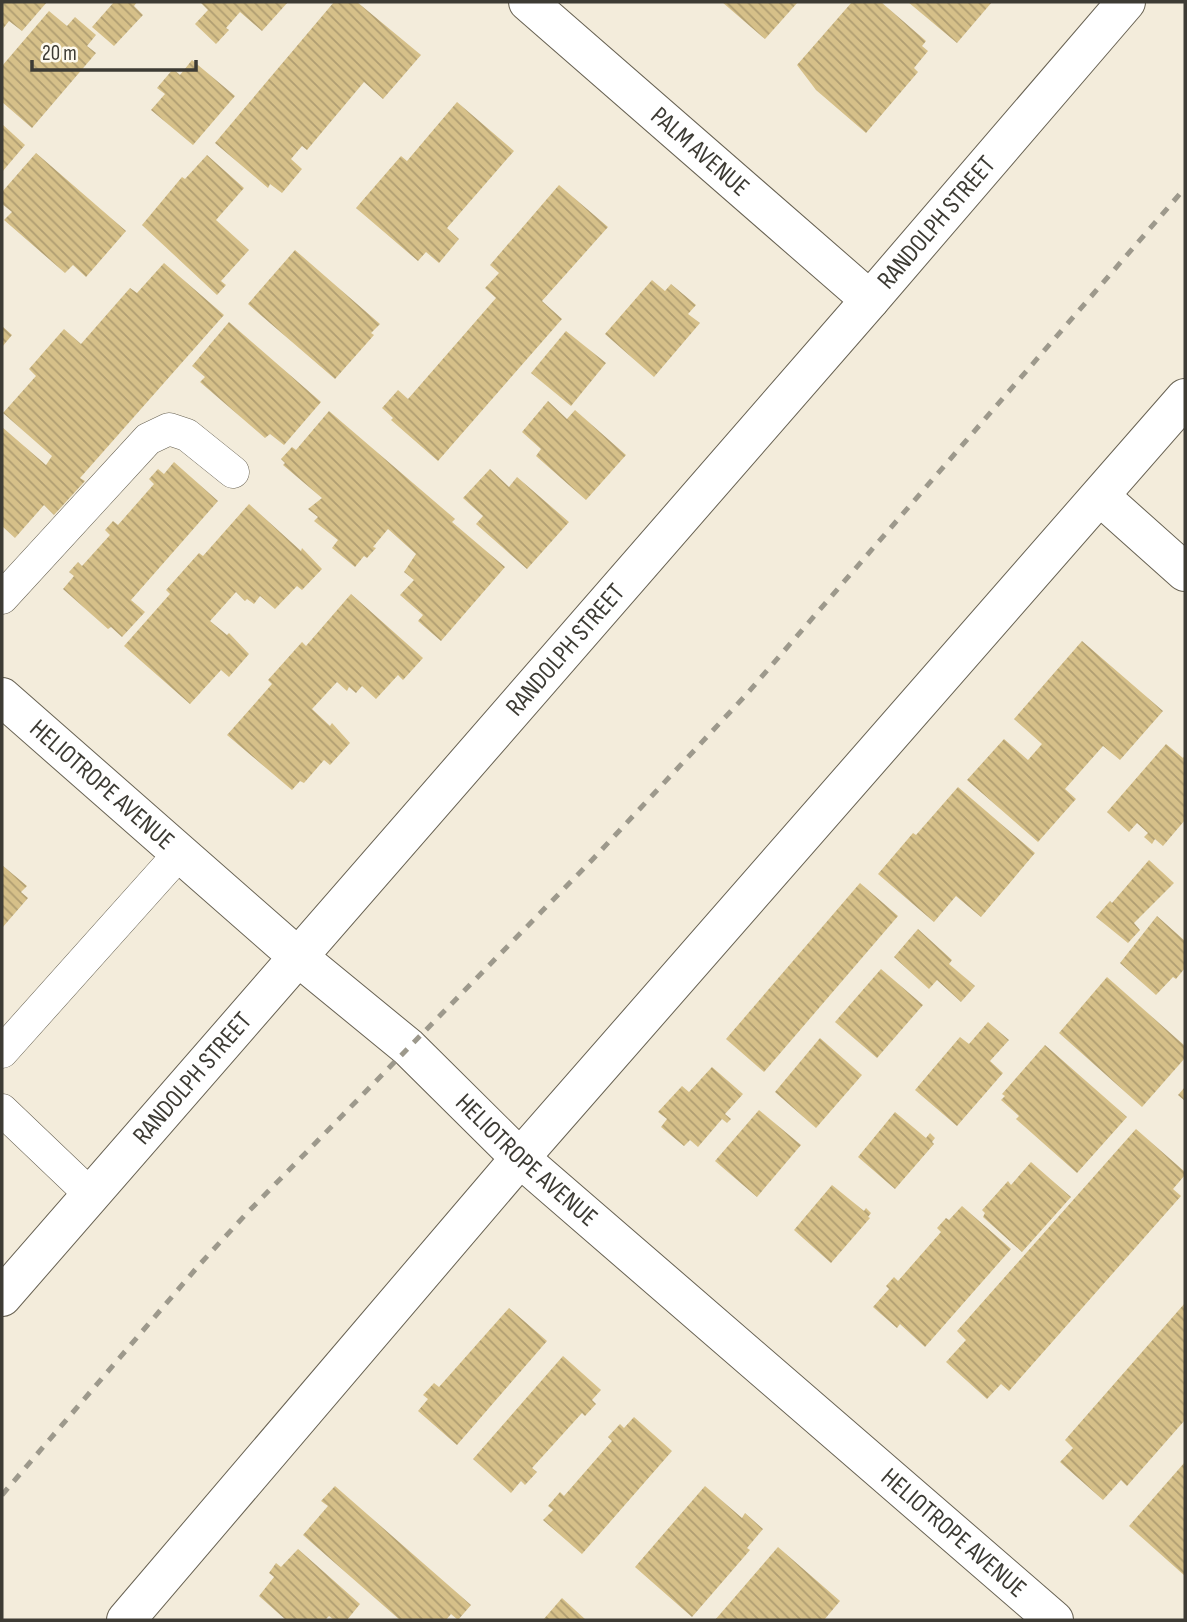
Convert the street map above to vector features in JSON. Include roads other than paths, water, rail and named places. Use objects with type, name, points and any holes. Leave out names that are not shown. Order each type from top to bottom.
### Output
[{"type":"street","name":"PALM AVENUE","points":[[528,2],[870,300]]},
{"type":"street","name":"RANDOLPH STREET","points":[[2,1297],[1126,2]]},
{"type":"street","points":[[126,1620],[520,1158],[1185,398]]},
{"type":"street","points":[[1101,497],[1185,572]]},
{"type":"street","name":"HELIOTROPE AVENUE","points":[[2,697],[298,956],[408,1047],[520,1158],[1054,1620]]},
{"type":"lane","points":[[2,598],[148,439],[169,429],[187,435],[233,472]]},
{"type":"lane","points":[[2,1052],[180,853]]},
{"type":"lane","points":[[2,1110],[90,1194]]},
{"type":"railway","points":[[2,1495],[200,1264],[248,1212],[592,860],[745,696],[1185,188]]}]
